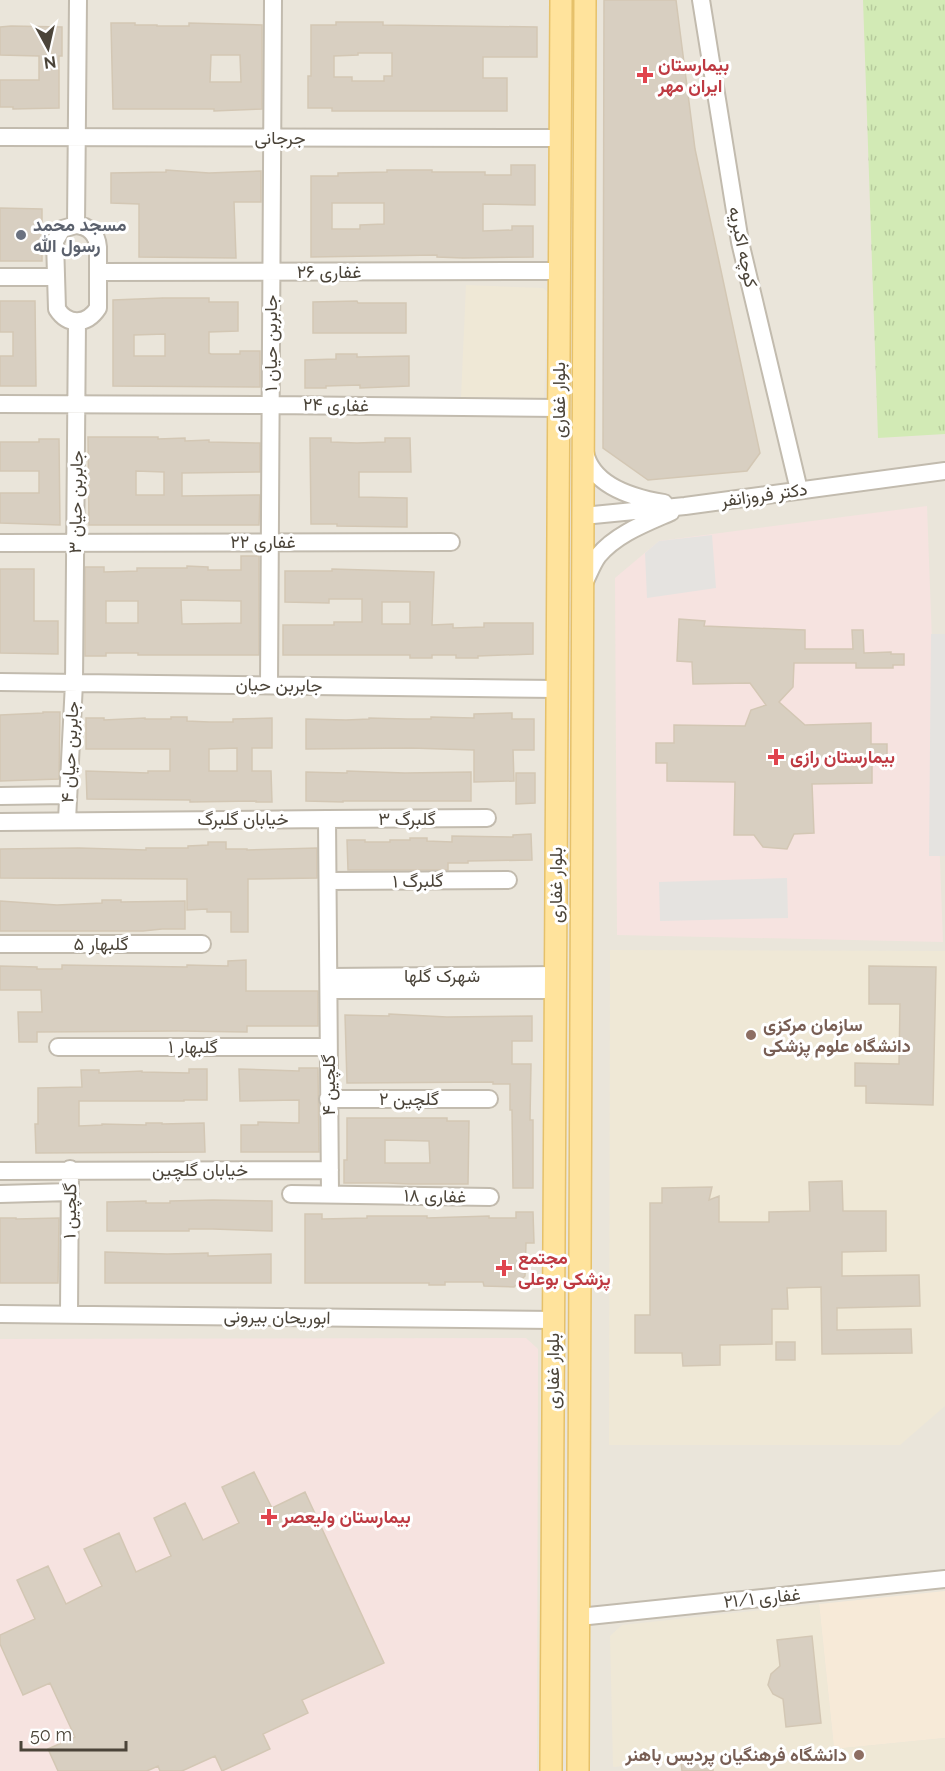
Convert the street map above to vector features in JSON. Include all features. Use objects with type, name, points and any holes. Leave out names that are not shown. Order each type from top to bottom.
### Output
[{"type":"main road","name":"بلوار غفاری","points":[[551,1771],[561,0]]},
{"type":"main road","name":"بلوار غفاری","points":[[578,1771],[585,0]]},
{"type":"street","points":[[76,225],[78,0]]},
{"type":"street","name":"جابربن حیان ۱","points":[[269,686],[273,0]]},
{"type":"street","name":"کوچه اکبریه","points":[[702,0],[740,242],[800,490]]},
{"type":"street","name":"جرجانی","points":[[0,137],[561,138]]},
{"type":"street","points":[[76,225],[89,229],[97,241],[98,272],[98,308],[88,319],[77,322],[67,319],[57,309],[55,277],[55,241],[62,230],[76,225]]},
{"type":"street","name":"غفاری ۲۶","points":[[98,272],[560,271]]},
{"type":"street","points":[[0,277],[55,277]]},
{"type":"street","name":"جابربن حیان ۳","points":[[74,683],[77,322]]},
{"type":"street","name":"غفاری ۲۴","points":[[0,404],[559,408]]},
{"type":"street","points":[[583,443],[587,465],[604,481],[625,493],[649,500],[686,506]]},
{"type":"street","name":"دکتر فروزانفر","points":[[583,516],[686,506],[945,471]]},
{"type":"street","points":[[582,586],[598,556],[614,542],[640,525],[686,506]]},
{"type":"street","name":"غفاری ۲۲","points":[[0,543],[451,542]]},
{"type":"street","name":"جابربن حیان","points":[[0,682],[557,689]]},
{"type":"street","name":"جابربن حیان ۴","points":[[67,820],[74,683]]},
{"type":"street","points":[[0,796],[67,795]]},
{"type":"street","name":"گلبرگ ۳","points":[[327,819],[487,818]]},
{"type":"street","points":[[327,819],[329,983]]},
{"type":"street","name":"خیابان گلبرگ","points":[[0,822],[327,819]]},
{"type":"street","name":"گلبرگ ۱","points":[[328,881],[508,880]]},
{"type":"street","name":"گلبهار ۵","points":[[0,944],[202,944]]},
{"type":"street","name":"شهرک گلها","points":[[329,983],[556,982]]},
{"type":"street","name":"گلچین ۴","points":[[329,983],[330,1194]]},
{"type":"street","name":"گلبهار ۱","points":[[58,1047],[328,1047]]},
{"type":"street","name":"گلچین ۲","points":[[328,1099],[489,1099]]},
{"type":"street","name":"گلچین ۱","points":[[69,1314],[70,1170]]},
{"type":"street","name":"خیابان گلچین","points":[[0,1171],[330,1170]]},
{"type":"street","points":[[0,1194],[70,1192]]},
{"type":"street","points":[[291,1194],[330,1194]]},
{"type":"street","name":"غفاری ۱۸","points":[[330,1194],[490,1197]]},
{"type":"street","name":"ابوریحان بیرونی","points":[[0,1314],[554,1320]]},
{"type":"street","name":"غفاری ۲۱/۱","points":[[579,1617],[945,1579]]},
{"type":"shaded area","points":[[0,0],[945,0],[945,1771],[0,1771]]},
{"type":"shaded area","points":[[466,285],[543,288],[548,292],[544,398],[461,397]]},
{"type":"shaded area","name":"بیمارستان رازی","points":[[927,506],[943,942],[617,935],[615,578],[659,541]]},
{"type":"shaded area","points":[[712,535],[716,588],[647,598],[645,553],[659,541]]},
{"type":"shaded area","points":[[931,634],[945,634],[945,856],[929,856]]},
{"type":"shaded area","points":[[787,878],[788,918],[660,921],[659,882]]},
{"type":"shaded area","points":[[610,950],[945,951],[945,1406],[900,1445],[609,1445]]},
{"type":"shaded area","name":"بیمارستان ولیعصر","points":[[526,1338],[538,1349],[537,1771],[0,1771],[0,1339]]},
{"type":"shaded area","points":[[945,1591],[945,1738],[834,1749],[819,1604]]},
{"type":"shaded area","points":[[819,1604],[834,1749],[945,1738],[945,1771],[713,1771],[712,1760],[613,1767],[610,1636],[622,1625]]},
{"type":"green space","points":[[863,0],[945,0],[945,434],[878,438]]},
{"type":"building","points":[[604,0],[676,0],[695,149],[760,453],[747,471],[648,480],[603,448]]},
{"type":"building","points":[[336,22],[383,22],[383,25],[537,27],[537,57],[483,57],[483,78],[507,78],[507,111],[332,111],[332,108],[308,108],[308,76],[311,76],[311,25],[336,25]],"holes":[[[392,53],[392,76],[384,76],[384,81],[352,81],[352,77],[334,77],[334,56]]]},
{"type":"building","points":[[111,23],[157,26],[189,26],[189,23],[262,25],[262,109],[214,111],[214,109],[113,109]],"holes":[[[211,55],[240,55],[241,82],[210,82]]]},
{"type":"building","points":[[0,27],[62,27],[62,56],[59,56],[59,108],[0,107],[0,80],[39,80],[39,56],[0,55]]},
{"type":"building","points":[[511,165],[535,165],[535,205],[483,204],[483,231],[512,230],[512,226],[533,226],[533,257],[463,258],[437,257],[437,255],[311,257],[311,176],[338,176],[338,173],[387,172],[387,170],[485,172],[485,175],[511,175]],"holes":[[[332,203],[384,203],[384,224],[360,225],[360,229],[332,229]]]},
{"type":"building","points":[[166,170],[209,173],[261,171],[261,202],[234,202],[236,258],[139,257],[139,204],[111,203],[111,173],[166,172]]},
{"type":"building","name":"مسجد محمد رسول الله","points":[[0,208],[42,209],[42,261],[0,261]]},
{"type":"building","points":[[209,298],[209,302],[238,302],[238,331],[209,332],[209,353],[240,354],[240,351],[260,351],[260,387],[113,386],[113,300]],"holes":[[[165,334],[165,356],[134,356],[134,335]]]},
{"type":"building","points":[[0,301],[35,301],[36,386],[0,386],[0,356],[13,356],[13,332],[0,332]]},
{"type":"building","points":[[357,301],[358,303],[406,303],[406,333],[313,333],[313,302]]},
{"type":"building","points":[[336,354],[357,354],[357,357],[409,356],[409,386],[360,388],[360,385],[305,388],[305,360],[336,359]]},
{"type":"building","points":[[88,437],[158,437],[158,439],[185,438],[185,441],[260,443],[260,472],[182,473],[182,496],[260,495],[259,525],[89,525]],"holes":[[[136,471],[164,472],[164,495],[136,495]]]},
{"type":"building","points":[[310,438],[331,438],[331,442],[357,443],[385,442],[385,438],[410,438],[411,472],[359,472],[359,497],[407,498],[407,527],[311,524]]},
{"type":"building","points":[[39,439],[59,439],[60,525],[0,523],[0,493],[39,493],[39,471],[0,471],[0,442],[39,442]]},
{"type":"building","points":[[241,556],[259,556],[259,655],[106,653],[106,656],[85,656],[85,567],[104,567],[104,572],[137,571],[137,568],[187,568],[187,566],[208,567],[208,570],[241,570]],"holes":[[[181,600],[241,601],[241,623],[182,624]],[[106,601],[138,601],[138,623],[106,623]]]},
{"type":"building","points":[[0,569],[34,569],[34,621],[58,621],[58,654],[0,653]]},
{"type":"building","points":[[332,569],[434,572],[432,625],[453,624],[453,628],[484,627],[484,623],[533,623],[533,654],[478,656],[478,658],[456,658],[456,655],[410,658],[410,655],[283,655],[283,625],[334,625],[334,622],[362,622],[362,599],[329,599],[329,603],[285,602],[285,571],[332,571]],"holes":[[[382,602],[410,602],[410,624],[382,624]]]},
{"type":"building","points":[[679,619],[705,621],[704,626],[805,630],[805,649],[853,649],[852,630],[863,630],[864,653],[904,654],[904,665],[893,665],[893,668],[856,668],[856,663],[794,663],[793,687],[779,702],[805,725],[871,723],[871,744],[887,744],[887,765],[872,765],[872,783],[812,784],[814,833],[794,834],[787,849],[763,847],[754,835],[734,835],[735,782],[667,781],[667,763],[656,763],[656,743],[674,743],[674,725],[745,726],[751,710],[766,705],[750,683],[693,684],[692,662],[677,661]]},
{"type":"building","points":[[60,712],[59,779],[0,781],[0,715]]},
{"type":"building","points":[[512,713],[512,719],[534,719],[534,750],[513,750],[514,781],[474,782],[474,750],[306,749],[306,719],[474,718],[474,714]]},
{"type":"building","points":[[171,717],[187,717],[187,721],[233,722],[233,719],[272,718],[272,748],[252,748],[252,771],[271,771],[272,802],[87,799],[86,771],[148,773],[148,771],[170,771],[170,749],[86,749],[86,718],[171,719]],"holes":[[[237,748],[237,771],[209,771],[209,749]]]},
{"type":"building","points":[[347,771],[471,772],[471,801],[306,801],[306,772],[347,773]]},
{"type":"building","points":[[516,773],[535,773],[535,803],[516,804]]},
{"type":"building","points":[[531,834],[532,860],[448,863],[448,870],[348,870],[347,840],[390,842],[390,840],[427,838],[427,841],[452,842],[452,836],[513,837],[513,835]]},
{"type":"building","points":[[208,842],[226,842],[226,849],[317,848],[317,878],[248,879],[248,932],[231,932],[231,912],[207,912],[207,909],[187,910],[187,879],[0,878],[0,849],[146,850],[146,848],[188,848],[188,846],[208,845]]},
{"type":"building","points":[[102,900],[185,901],[185,929],[0,931],[0,901],[57,905],[102,903]]},
{"type":"building","points":[[246,960],[246,991],[318,991],[318,1026],[247,1026],[247,1032],[37,1032],[37,1042],[19,1042],[18,1012],[42,1012],[41,990],[0,990],[0,966],[62,969],[62,965],[228,966],[228,961]]},
{"type":"building","points":[[869,966],[936,967],[933,1105],[866,1103],[866,1086],[855,1086],[855,1063],[899,1064],[900,1004],[869,1004]]},
{"type":"building","points":[[389,1014],[447,1017],[532,1016],[532,1041],[512,1041],[512,1064],[531,1064],[530,1120],[533,1120],[533,1188],[513,1188],[510,1084],[493,1084],[493,1082],[347,1083],[345,1015],[389,1016]]},
{"type":"building","points":[[299,1068],[318,1068],[319,1152],[241,1152],[241,1125],[258,1125],[258,1122],[299,1123],[299,1100],[240,1101],[239,1069],[299,1071]]},
{"type":"building","points":[[189,1069],[207,1069],[207,1100],[79,1101],[79,1126],[204,1123],[205,1152],[36,1153],[35,1124],[38,1124],[38,1088],[82,1087],[81,1070],[99,1070],[99,1073],[142,1071],[189,1073]]},
{"type":"building","points":[[347,1118],[447,1118],[447,1121],[469,1121],[468,1184],[344,1183],[344,1160],[347,1160]],"holes":[[[385,1140],[429,1141],[430,1163],[385,1163]]]},
{"type":"building","points":[[842,1181],[843,1211],[886,1211],[886,1251],[842,1252],[842,1276],[919,1275],[920,1306],[837,1308],[837,1330],[911,1329],[912,1353],[822,1354],[821,1287],[787,1288],[788,1309],[772,1309],[772,1344],[720,1345],[720,1365],[683,1366],[682,1353],[635,1353],[635,1315],[650,1315],[650,1203],[662,1203],[662,1188],[712,1187],[709,1200],[719,1196],[719,1222],[769,1222],[769,1212],[810,1211],[809,1182]]},
{"type":"building","points":[[170,1201],[272,1201],[272,1231],[189,1229],[189,1231],[107,1231],[107,1202],[170,1203]]},
{"type":"building","points":[[516,1212],[533,1212],[534,1243],[526,1243],[525,1276],[514,1287],[484,1286],[483,1282],[445,1282],[445,1285],[305,1283],[305,1214],[322,1214],[322,1219],[367,1218],[367,1216],[516,1218]]},
{"type":"building","points":[[0,1218],[59,1218],[58,1283],[0,1283]]},
{"type":"building","points":[[105,1252],[208,1253],[208,1256],[271,1254],[271,1283],[105,1283]]},
{"type":"building","points":[[776,1342],[795,1342],[795,1360],[776,1360]]},
{"type":"building","points":[[254,1472],[272,1508],[305,1492],[384,1663],[302,1700],[308,1713],[263,1734],[270,1749],[222,1771],[215,1756],[182,1771],[160,1771],[158,1766],[147,1771],[58,1771],[48,1749],[75,1737],[50,1683],[23,1695],[0,1644],[0,1635],[35,1619],[17,1580],[48,1566],[66,1604],[102,1586],[84,1549],[119,1533],[136,1572],[171,1556],[154,1518],[185,1503],[203,1540],[239,1523],[222,1487]]},
{"type":"building","points":[[812,1636],[821,1723],[786,1727],[783,1699],[773,1694],[768,1685],[771,1674],[780,1666],[777,1640]]},
{"type":"building","points":[[713,1760],[713,1771],[682,1771],[681,1762]]},
{"type":"place","name":"بیمارستان ایران مهر","points":[[645,75]]},
{"type":"place","name":"مسجد محمد رسول الله","points":[[21,235]]},
{"type":"place","name":"بیمارستان رازی","points":[[776,757]]},
{"type":"place","name":"سازمان مرکزی دانشگاه علوم پزشکی","points":[[751,1035]]},
{"type":"place","name":"مجتمع پزشکی بوعلی","points":[[504,1268]]},
{"type":"place","name":"بیمارستان ولیعصر","points":[[269,1517]]},
{"type":"place","name":"دانشگاه فرهنگیان پردیس باهنر","points":[[859,1755]]}]
